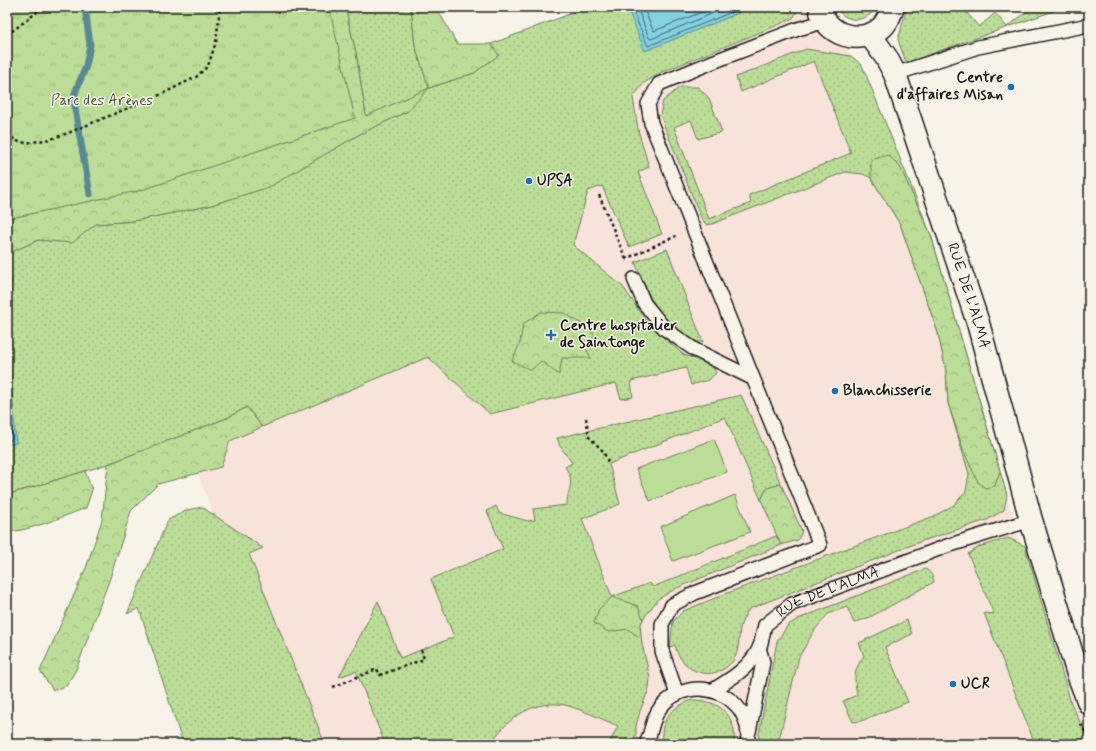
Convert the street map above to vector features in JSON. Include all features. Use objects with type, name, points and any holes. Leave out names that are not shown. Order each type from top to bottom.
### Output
[{"type":"street","points":[[823,14],[834,30],[846,36],[858,38],[881,28],[889,18],[893,7]]},
{"type":"street","name":"RUE DE L'ALMA","points":[[870,34],[886,57],[895,74],[978,323],[1031,520],[1078,674],[1089,703]]},
{"type":"lane","points":[[677,694],[662,651],[662,624],[672,605],[702,590],[820,545],[651,123],[648,104],[659,84],[798,29],[823,14]]},
{"type":"lane","points":[[895,74],[978,47],[1089,25]]},
{"type":"lane","points":[[634,279],[644,303],[665,329],[695,350],[752,378]]},
{"type":"lane","name":"RUE DE L'ALMA","points":[[760,648],[765,624],[792,604],[947,546],[1031,520]]},
{"type":"lane","points":[[713,690],[736,676],[760,648]]},
{"type":"lane","points":[[747,741],[763,662],[760,648]]},
{"type":"lane","points":[[649,741],[654,720],[660,707],[671,697],[684,691],[698,688],[713,690],[727,697],[738,708],[746,722],[747,741]]},
{"type":"path","points":[[7,35],[36,13],[41,7]]},
{"type":"path","points":[[7,127],[10,136],[16,141],[26,143],[51,138],[68,133],[162,94],[196,77],[208,66],[216,42],[220,7]]},
{"type":"path","points":[[7,147],[10,136]]},
{"type":"path","points":[[600,195],[634,279]]},
{"type":"path","points":[[625,259],[693,229]]},
{"type":"path","points":[[586,418],[589,437],[603,451],[609,464]]},
{"type":"path","points":[[333,687],[377,669],[380,675],[424,659],[421,650]]},
{"type":"shaded area","name":"Centre hospitalier de Saintonge","points":[[587,7],[827,7],[887,130],[931,235],[1018,536],[1089,716],[1089,744],[307,744],[87,200]]},
{"type":"green space","name":"Parc des Arènes","points":[[7,7],[329,7],[355,118],[142,190],[7,219]]},
{"type":"green space","name":"Parc des Arènes","points":[[312,7],[345,7],[356,53],[366,116],[429,88],[408,111],[360,134],[269,187],[208,206],[133,221],[96,224],[72,243],[38,240],[7,254],[7,138]]},
{"type":"green space","points":[[345,7],[411,7],[415,46],[429,88],[474,73],[498,55],[491,44],[588,7],[800,7],[793,18],[662,72],[644,83],[633,97],[638,130],[649,167],[638,172],[662,234],[629,247],[602,186],[588,191],[573,245],[623,287],[649,325],[684,355],[711,364],[716,373],[709,380],[691,385],[686,368],[631,381],[633,397],[621,399],[616,383],[490,414],[428,357],[262,427],[247,407],[227,418],[108,464],[7,495],[7,285],[12,282],[7,264],[7,254],[38,240],[72,242],[96,224],[133,221],[208,206],[268,187],[360,134],[408,111],[366,116],[356,53]]},
{"type":"green space","points":[[411,7],[439,7],[440,14],[457,44],[491,44],[499,55],[474,73],[429,88],[415,46]]},
{"type":"green space","points":[[836,7],[876,7],[868,16],[862,19],[851,19],[840,13]]},
{"type":"green space","points":[[907,7],[962,7],[979,27],[995,13],[1007,27],[1033,7],[1065,7],[908,62],[905,60],[898,40]]},
{"type":"green space","points":[[806,49],[851,56],[862,65],[931,235],[1007,495],[1004,510],[987,520],[922,541],[749,609],[741,624],[738,649],[735,658],[728,666],[720,671],[703,673],[688,667],[682,661],[675,645],[670,647],[673,622],[683,611],[934,516],[954,505],[966,491],[969,474],[948,403],[946,371],[938,333],[900,224],[871,178],[863,174],[845,172],[707,225],[702,220],[660,115],[663,101],[680,87],[698,87],[709,98],[722,132],[698,139],[691,120],[674,127],[709,219],[751,203],[749,195],[851,153],[814,61],[741,92],[736,77]]},
{"type":"green space","points":[[888,155],[900,167],[931,235],[1000,471],[995,486],[985,488],[978,482],[964,452],[948,403],[946,371],[938,333],[900,224],[871,178],[871,160]]},
{"type":"green space","points":[[667,249],[703,342],[692,339],[675,328],[660,312],[649,294],[635,262]]},
{"type":"green space","points":[[541,312],[564,313],[590,329],[598,342],[582,341],[591,358],[562,358],[559,375],[541,361],[531,370],[512,361],[520,343],[523,324]]},
{"type":"green space","points":[[741,395],[781,484],[767,488],[761,500],[725,417],[609,464],[620,504],[582,519],[612,597],[650,583],[653,587],[776,536],[781,545],[677,588],[658,599],[643,619],[640,626],[642,644],[650,678],[649,689],[640,711],[636,726],[636,734],[631,744],[609,744],[618,726],[569,706],[545,704],[534,707],[514,718],[497,735],[491,744],[385,744],[356,671],[339,677],[378,601],[400,658],[454,637],[431,579],[503,549],[487,511],[496,506],[499,513],[528,521],[535,520],[533,509],[567,505],[571,482],[565,467],[572,463],[560,446],[557,438]]},
{"type":"green space","points":[[247,407],[262,427],[230,441],[221,467],[158,484],[131,511],[110,578],[76,670],[66,686],[53,690],[40,671],[86,568],[102,520],[108,464],[227,418]]},
{"type":"green space","points":[[714,439],[727,472],[650,501],[636,469]]},
{"type":"green space","points":[[85,471],[92,490],[86,508],[36,526],[7,532],[7,495]]},
{"type":"green space","points":[[781,484],[802,531],[798,540],[781,545],[761,500],[767,488]]},
{"type":"green space","points":[[735,495],[750,532],[673,561],[660,527]]},
{"type":"green space","points":[[202,507],[263,548],[249,554],[325,744],[183,744],[139,608],[127,614],[168,520],[187,510]]},
{"type":"green space","points":[[1008,538],[1025,546],[1071,703],[1089,738],[1089,744],[1035,744],[984,613],[994,614],[968,554],[979,547]]},
{"type":"green space","points":[[925,569],[929,571],[934,582],[870,617],[854,623],[847,607],[828,614],[814,631],[799,657],[779,744],[757,744],[777,641],[788,625],[798,619]]},
{"type":"green space","points":[[612,597],[638,606],[643,619],[640,626],[641,634],[638,636],[628,629],[608,632],[594,623],[599,609]]},
{"type":"green space","points":[[907,620],[912,634],[885,647],[908,702],[861,721],[853,722],[843,701],[857,695],[855,674],[860,661],[864,656],[859,643]]},
{"type":"green space","points":[[692,700],[711,703],[725,711],[733,725],[734,744],[662,744],[663,728],[668,716],[672,711],[684,703]]},
{"type":"water","points":[[627,7],[736,7],[739,13],[645,51]]},
{"type":"water","points":[[7,327],[16,443],[7,445]]},
{"type":"waterway","points":[[85,7],[90,45],[86,66],[75,93],[75,109],[90,194]]},
{"type":"place","name":"Centre d'affaires Misan","points":[[1011,87]]},
{"type":"place","name":"UPSA","points":[[529,181]]},
{"type":"place","name":"Centre hospitalier de Saintonge","points":[[551,335]]},
{"type":"place","name":"Blanchisserie","points":[[835,391]]},
{"type":"place","name":"UCR","points":[[953,684]]}]
